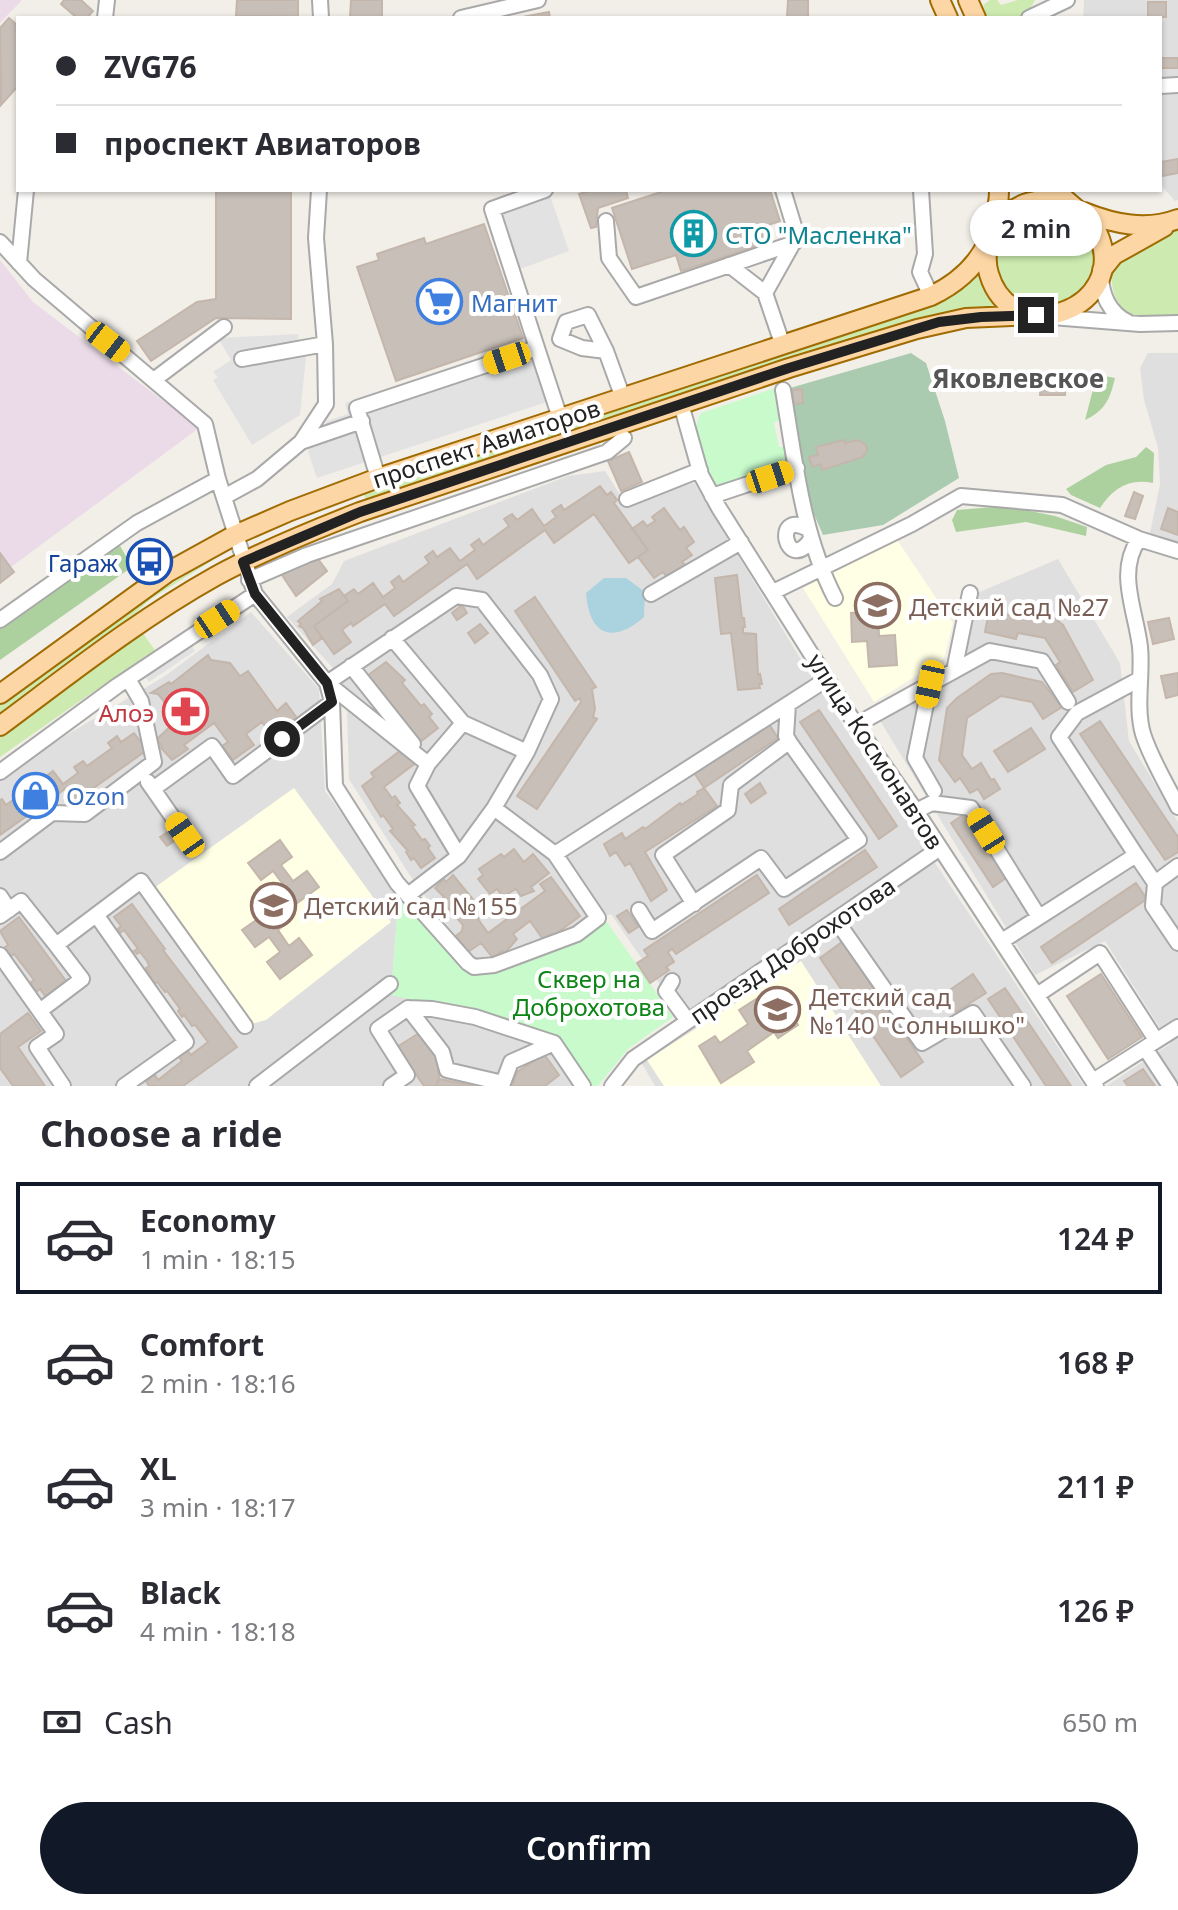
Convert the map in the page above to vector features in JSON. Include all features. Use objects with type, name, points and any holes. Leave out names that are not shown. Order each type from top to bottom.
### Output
[{"type":"main road","points":[[999,192],[987,266],[993,286],[1015,308],[1040,316],[1066,312],[1082,302],[1095,288],[1101,272],[1114,255],[1178,219]]},
{"type":"main road","points":[[1058,192],[1092,224],[1101,242],[1101,272]]},
{"type":"main road","points":[[991,236],[1010,211],[1029,202],[1052,200],[1134,225],[1154,225],[1178,219]]},
{"type":"main road","name":"проспект Авиаторов","points":[[0,694],[168,572],[235,535],[378,478],[931,296],[949,286],[972,265],[991,236]]},
{"type":"main road","name":"проспект Авиаторов","points":[[0,726],[145,621],[243,562],[360,512],[681,404],[939,322],[992,316],[1040,316]]},
{"type":"street","points":[[471,16],[538,0]]},
{"type":"street","points":[[1033,16],[1067,0]]},
{"type":"street","points":[[19,263],[26,192]]},
{"type":"street","points":[[224,497],[257,479],[301,442],[326,404],[325,344],[316,238],[319,192]]},
{"type":"street","points":[[539,192],[492,209],[560,418]]},
{"type":"street","points":[[765,293],[797,236],[784,192]]},
{"type":"street","points":[[921,192],[925,254],[920,272],[931,296]]},
{"type":"street","points":[[606,221],[609,258],[636,297],[794,243]]},
{"type":"street","points":[[0,242],[84,323],[155,379],[205,424],[218,479],[252,587],[327,683],[428,764]]},
{"type":"street","points":[[729,265],[765,293],[782,343]]},
{"type":"street","points":[[1101,272],[1102,289],[1111,309],[1123,320],[1140,324]]},
{"type":"street","points":[[1040,316],[1140,324],[1178,323]]},
{"type":"street","points":[[155,379],[224,327]]},
{"type":"street","points":[[242,359],[325,344]]},
{"type":"street","points":[[378,478],[357,408],[537,348]]},
{"type":"street","points":[[606,351],[623,398]]},
{"type":"street","points":[[783,390],[810,534],[820,569],[835,598]]},
{"type":"street","name":"улица Космонавтов","points":[[681,404],[700,470],[712,496],[856,725],[916,811],[1094,1084]]},
{"type":"street","points":[[301,442],[362,421]]},
{"type":"street","points":[[0,772],[252,587],[307,555],[607,452],[624,438]]},
{"type":"street","points":[[712,496],[797,468]]},
{"type":"street","points":[[627,499],[700,470]]},
{"type":"street","points":[[0,620],[137,523],[218,479]]},
{"type":"street","points":[[773,592],[912,524],[961,496],[1062,505],[1139,539],[1178,551]]},
{"type":"street","points":[[1139,539],[1132,549],[1128,587],[1140,649],[1138,680],[1142,731],[1173,786],[1178,807]]},
{"type":"street","points":[[651,594],[741,542]]},
{"type":"street","points":[[954,671],[970,593]]},
{"type":"street","points":[[327,683],[456,596],[482,600],[540,675],[551,699],[527,752],[494,808],[459,856],[408,895]]},
{"type":"street","points":[[392,638],[463,723],[527,752]]},
{"type":"street","points":[[856,725],[990,651],[1042,661],[1068,702]]},
{"type":"street","points":[[351,666],[428,764]]},
{"type":"street","points":[[0,852],[52,813],[85,814],[154,762],[141,701],[128,679]]},
{"type":"street","points":[[555,854],[827,679]]},
{"type":"street","points":[[1138,680],[1077,713],[1059,737],[1155,883],[1153,906],[1178,943]]},
{"type":"street","points":[[327,683],[332,702],[335,786],[397,883],[474,967],[494,965],[577,934],[598,918],[555,854],[494,808]]},
{"type":"street","points":[[930,684],[915,758],[934,791]]},
{"type":"street","points":[[153,789],[212,746],[233,776],[332,702]]},
{"type":"street","points":[[639,910],[652,931],[761,858],[784,889],[859,840],[786,736],[788,704]]},
{"type":"street","points":[[459,856],[417,786],[428,764],[463,723]]},
{"type":"street","points":[[694,904],[663,855],[728,810],[731,785],[790,743]]},
{"type":"street","points":[[141,772],[185,835]]},
{"type":"street","points":[[916,811],[932,803],[971,808],[1039,917]]},
{"type":"street","name":"проезд Доброхотова","points":[[612,1086],[633,1059],[940,848]]},
{"type":"street","points":[[1002,941],[1136,855]]},
{"type":"street","points":[[1155,883],[1178,866]]},
{"type":"street","points":[[56,945],[141,881],[245,1026]]},
{"type":"street","points":[[0,896],[4,913],[21,901],[82,979],[41,1010]]},
{"type":"street","points":[[97,916],[186,1042],[124,1086]]},
{"type":"street","points":[[836,920],[922,1043],[973,1013],[1023,1086]]},
{"type":"street","points":[[1037,995],[1100,953],[1151,1044],[1170,1086]]},
{"type":"street","points":[[0,955],[56,1034],[37,1047],[63,1086]]},
{"type":"street","points":[[672,981],[666,991],[688,1021]]},
{"type":"street","points":[[257,1086],[390,984]]},
{"type":"street","points":[[408,1008],[442,1052],[447,1070],[503,1083],[511,1062],[554,1043]]},
{"type":"street","points":[[391,1086],[407,1075],[378,1029],[408,1008],[475,1017],[554,1043],[583,1086]]},
{"type":"street","points":[[1094,1084],[1178,1027]]},
{"type":"shaded area","points":[[0,0],[22,0],[0,23]]},
{"type":"shaded area","points":[[1084,0],[1178,0],[1178,81],[1162,82],[1162,16],[1083,16]]},
{"type":"shaded area","points":[[1178,89],[1178,200],[1175,201],[1162,186],[1162,90]]},
{"type":"shaded area","points":[[549,192],[569,251],[520,269],[497,203]]},
{"type":"shaded area","points":[[0,260],[33,302],[199,428],[11,567],[14,572],[0,583]]},
{"type":"shaded area","points":[[298,334],[300,355],[306,357],[300,415],[252,445],[213,380],[218,377],[213,372],[231,360],[218,338]]},
{"type":"shaded area","points":[[540,339],[559,398],[317,478],[308,451],[327,421],[348,414],[345,403]]},
{"type":"shaded area","points":[[911,353],[926,363],[959,478],[883,525],[823,535],[801,484],[806,481],[798,433],[793,430],[790,388]]},
{"type":"shaded area","points":[[1148,353],[1178,353],[1178,543],[1150,533],[1160,484],[1158,448],[1144,400],[1140,368]]},
{"type":"shaded area","points":[[605,471],[626,504],[694,483],[817,686],[1084,1086],[655,1086],[641,1062],[674,1037],[680,1014],[611,914],[533,943],[476,959],[440,917],[349,779],[347,709],[332,667],[287,617],[332,584],[344,561],[568,476]]},
{"type":"shaded area","name":"Детский сад №27","points":[[897,540],[953,623],[944,659],[874,702],[803,588]]},
{"type":"shaded area","points":[[1058,559],[1120,663],[1129,741],[1178,822],[1178,1086],[1106,1086],[1170,1044],[1105,941],[1035,975],[879,719],[929,694],[958,672],[977,593]]},
{"type":"shaded area","points":[[251,612],[319,689],[325,791],[399,890],[391,994],[556,1034],[588,1086],[0,1086],[0,780],[35,754],[165,676]]},
{"type":"shaded area","points":[[187,639],[195,651],[149,682],[141,670]]},
{"type":"shaded area","name":"Детский сад №155","points":[[294,788],[391,922],[266,1020],[251,1024],[154,888]]},
{"type":"shaded area","name":"Детский сад №140 \"Солнышко\"","points":[[801,961],[881,1086],[664,1086],[647,1060]]},
{"type":"green space","points":[[990,0],[997,0],[1001,5],[1018,0],[1035,0],[1021,16],[986,16],[983,5]]},
{"type":"green space","points":[[1045,209],[1064,213],[1080,223],[1090,239],[1094,258],[1090,277],[1080,293],[1064,303],[1045,307],[1026,303],[1010,293],[1000,277],[996,258],[1000,239],[1010,223],[1026,213]]},
{"type":"green space","points":[[1178,226],[1178,315],[1139,317],[1124,310],[1113,289],[1114,265]]},
{"type":"green space","points":[[978,272],[985,291],[998,307],[965,309],[924,317],[366,500],[363,492],[934,304],[954,293]]},
{"type":"green space","points":[[1096,378],[1115,378],[1109,398],[1097,413],[1085,420]]},
{"type":"green space","points":[[775,388],[783,418],[774,423],[779,447],[788,447],[790,459],[772,466],[773,471],[718,490],[712,488],[696,440],[697,421],[701,413]]},
{"type":"green space","points":[[1146,447],[1154,453],[1153,483],[1136,482],[1122,486],[1100,508],[1071,495],[1066,489],[1106,465],[1136,457]]},
{"type":"green space","points":[[1005,506],[1055,516],[1087,527],[1086,536],[1026,522],[956,532],[952,520],[957,510]]},
{"type":"green space","points":[[119,544],[132,567],[0,660],[0,629]]},
{"type":"green space","points":[[213,558],[151,599],[117,629],[0,715],[0,705],[148,598]]},
{"type":"green space","points":[[142,632],[157,653],[90,694],[0,757],[0,734]]},
{"type":"green space","name":"Сквер на Доброхотова","points":[[399,890],[472,975],[543,953],[607,922],[673,1017],[628,1049],[598,1086],[588,1086],[556,1034],[391,995]]},
{"type":"water","points":[[604,578],[626,578],[645,592],[644,617],[622,631],[604,631],[597,626],[588,607],[586,593]]},
{"type":"building","points":[[64,0],[81,0],[93,11],[89,16],[75,16],[61,4]]},
{"type":"building","points":[[237,0],[298,0],[298,16],[236,16]]},
{"type":"building","points":[[351,0],[382,0],[382,16],[350,16]]},
{"type":"building","points":[[788,0],[808,0],[808,16],[787,16]]},
{"type":"building","points":[[1148,2],[1166,2],[1166,17],[1148,16]]},
{"type":"building","points":[[549,12],[550,16],[528,16]]},
{"type":"building","points":[[9,18],[16,24],[16,88],[1,105],[0,28]]},
{"type":"building","points":[[1162,58],[1178,58],[1178,68],[1162,68]]},
{"type":"building","points":[[1178,159],[1178,173],[1162,176],[1162,162]]},
{"type":"building","points":[[216,192],[291,192],[291,319],[216,318],[151,361],[137,341],[197,302],[216,299]]},
{"type":"building","points":[[626,192],[628,198],[598,208],[596,227],[591,228],[579,194]]},
{"type":"building","name":"СТО \"Масленка\"","points":[[661,192],[771,192],[780,221],[765,226],[770,242],[681,271],[676,255],[632,269],[612,208]]},
{"type":"building","name":"Магнит","points":[[484,224],[523,338],[396,381],[357,267],[379,260],[377,254],[424,238],[426,244]]},
{"type":"building","points":[[1041,377],[1066,378],[1065,395],[1040,395]]},
{"type":"building","points":[[802,389],[803,403],[794,404],[792,390]]},
{"type":"building","points":[[844,440],[845,443],[858,440],[866,445],[863,457],[822,470],[820,464],[812,467],[809,457],[818,455],[816,447]]},
{"type":"building","points":[[629,452],[642,482],[621,491],[608,461]]},
{"type":"building","points":[[600,486],[607,495],[611,492],[617,500],[614,503],[648,550],[629,563],[594,514],[554,543],[545,530],[477,579],[467,564],[394,616],[385,604],[342,630],[351,642],[334,654],[314,626],[348,601],[344,596],[354,589],[358,594],[373,583],[383,597],[395,588],[391,582],[399,576],[403,582],[429,563],[425,557],[433,551],[437,557],[450,548],[460,561],[475,550],[471,545],[479,539],[483,545],[509,526],[504,519],[512,514],[517,520],[532,509],[544,526],[556,517],[552,511],[561,505],[564,510]]},
{"type":"building","points":[[1134,492],[1143,496],[1135,519],[1125,516]]},
{"type":"building","points":[[664,508],[680,530],[684,527],[694,542],[686,548],[692,555],[682,562],[686,566],[668,579],[663,572],[654,578],[638,557],[648,550],[632,529],[643,521],[647,526],[655,521],[652,517]]},
{"type":"building","points":[[1168,508],[1178,512],[1178,535],[1161,529]]},
{"type":"building","points":[[0,553],[14,572],[0,583]]},
{"type":"building","points":[[308,559],[318,559],[327,571],[296,596],[282,575]]},
{"type":"building","points":[[737,575],[745,627],[743,633],[756,634],[760,688],[738,690],[731,633],[721,634],[715,578]]},
{"type":"building","points":[[339,589],[348,601],[314,626],[322,638],[313,645],[298,621],[322,601],[320,599]]},
{"type":"building","points":[[535,597],[596,687],[592,689],[593,717],[597,719],[537,809],[517,796],[581,702],[580,698],[575,701],[515,611]]},
{"type":"building","points":[[462,605],[467,613],[457,620],[452,613]]},
{"type":"building","points":[[878,611],[879,636],[895,635],[897,665],[869,667],[867,641],[852,642],[851,613]]},
{"type":"building","points":[[989,611],[1020,617],[1021,611],[1053,617],[1063,625],[1093,680],[1073,692],[1056,665],[1060,662],[1045,638],[1018,633],[1016,639],[985,632]]},
{"type":"building","points":[[1169,618],[1174,639],[1153,644],[1148,622]]},
{"type":"building","points":[[480,624],[488,633],[475,643],[468,633]]},
{"type":"building","points":[[208,655],[211,660],[230,663],[240,676],[248,671],[277,711],[286,703],[297,718],[273,737],[262,722],[246,734],[254,745],[233,760],[222,746],[228,742],[214,723],[184,745],[188,749],[172,760],[157,739],[173,724],[175,726],[184,720],[176,708],[171,710],[158,694],[151,693],[169,682],[171,684]]},
{"type":"building","points":[[386,662],[405,680],[402,683],[421,706],[424,704],[432,714],[429,717],[438,728],[420,742],[367,676]]},
{"type":"building","points":[[1002,673],[1042,682],[1062,707],[1043,719],[1032,702],[1001,696],[967,718],[962,755],[972,769],[981,763],[1000,789],[984,799],[978,789],[970,793],[960,778],[955,782],[939,760],[947,708],[991,674]]},
{"type":"building","points":[[1178,673],[1178,695],[1166,698],[1161,676]]},
{"type":"building","points":[[819,710],[897,826],[879,839],[800,722]]},
{"type":"building","points":[[767,721],[778,738],[704,788],[693,771]]},
{"type":"building","points":[[1100,721],[1178,837],[1178,852],[1165,860],[1080,734]]},
{"type":"building","points":[[1031,728],[1045,749],[1008,772],[994,751]]},
{"type":"building","points":[[134,733],[147,750],[74,802],[65,789],[0,835],[0,800],[6,805],[32,786],[28,780],[37,774],[41,780],[53,771],[63,784],[78,773],[74,767],[83,761],[87,766],[112,748],[108,743],[117,736],[121,742]]},
{"type":"building","points":[[405,747],[417,762],[384,787],[392,798],[395,796],[400,803],[397,805],[415,825],[412,826],[422,840],[425,839],[430,846],[428,848],[435,858],[421,868],[414,858],[411,860],[408,851],[390,831],[393,829],[383,815],[381,817],[362,786],[374,777],[371,773]]},
{"type":"building","points":[[760,783],[766,793],[751,803],[745,794]]},
{"type":"building","points":[[704,788],[717,806],[645,852],[667,890],[651,901],[630,863],[625,866],[616,852],[610,856],[604,844],[622,833],[625,839],[643,827],[645,829]]},
{"type":"building","points":[[968,812],[1009,876],[993,887],[951,823]]},
{"type":"building","points":[[174,828],[180,837],[167,846],[160,837]]},
{"type":"building","points":[[280,840],[292,857],[281,865],[293,881],[307,871],[319,887],[281,915],[287,923],[278,930],[289,946],[299,938],[312,955],[280,979],[267,962],[280,952],[269,937],[255,947],[242,930],[259,918],[254,911],[285,887],[273,871],[261,880],[248,863]]},
{"type":"building","points":[[514,849],[524,862],[533,854],[549,873],[531,887],[534,891],[521,896],[516,889],[503,897],[497,889],[490,894],[478,879],[483,875],[479,869]]},
{"type":"building","points":[[865,850],[877,867],[789,925],[779,909]]},
{"type":"building","points":[[453,875],[484,913],[478,919],[488,933],[545,891],[540,884],[551,877],[580,916],[545,942],[530,921],[513,934],[517,939],[504,954],[502,951],[493,958],[481,943],[468,952],[456,936],[463,925],[441,900],[444,897],[435,888]]},
{"type":"building","points":[[757,875],[769,893],[676,954],[672,949],[668,952],[674,962],[666,967],[669,970],[650,983],[637,963],[648,956],[644,950]]},
{"type":"building","points":[[1136,883],[1147,899],[1052,963],[1041,947]]},
{"type":"building","points":[[132,904],[237,1047],[183,1086],[149,1086],[146,1081],[155,1075],[158,1080],[182,1061],[179,1057],[188,1051],[191,1055],[208,1042],[195,1025],[192,1026],[184,1015],[182,1017],[167,991],[157,982],[154,984],[146,968],[149,966],[147,961],[140,952],[137,954],[134,951],[138,949],[124,930],[120,933],[118,929],[121,926],[114,917]]},
{"type":"building","points":[[627,910],[638,927],[629,933],[617,916]]},
{"type":"building","points":[[19,917],[69,985],[48,1000],[40,989],[36,992],[30,983],[34,980],[14,954],[10,957],[4,948],[8,945],[0,931]]},
{"type":"building","points":[[842,942],[923,1062],[901,1077],[820,958]]},
{"type":"building","points":[[973,974],[986,993],[956,1012],[944,994]]},
{"type":"building","points":[[1101,974],[1142,1037],[1108,1059],[1067,996]]},
{"type":"building","points":[[773,988],[798,1025],[778,1038],[774,1032],[747,1051],[754,1062],[721,1083],[699,1046],[715,1036],[720,1043],[748,1024],[739,1010]]},
{"type":"building","points":[[1005,988],[1071,1086],[1046,1086],[988,999]]},
{"type":"building","points":[[28,1013],[41,1031],[18,1047],[45,1086],[13,1086],[0,1068],[0,1034]]},
{"type":"building","points":[[419,1033],[437,1057],[439,1079],[436,1086],[424,1086],[397,1047]]},
{"type":"building","points":[[544,1054],[559,1075],[545,1086],[512,1086],[517,1072]]},
{"type":"building","points":[[1143,1069],[1155,1086],[1128,1086],[1124,1081]]},
{"type":"building","points":[[439,1079],[474,1086],[436,1086]]},
{"type":"place","name":"СТО \"Масленка\"","points":[[694,234]]},
{"type":"place","name":"Магнит","points":[[440,302]]},
{"type":"place","name":"Гараж","points":[[149,562]]},
{"type":"place","name":"Детский сад №27","points":[[878,606]]},
{"type":"place","name":"Алоэ","points":[[185,712]]},
{"type":"place","name":"Ozon","points":[[35,795]]},
{"type":"place","name":"Детский сад №155","points":[[273,905]]},
{"type":"place","name":"Детский сад №140 \"Солнышко\"","points":[[778,1010]]},
{"type":"district","name":"Яковлевское","points":[[1018,378]]},
{"type":"route","points":[[282,739],[332,702],[327,683],[255,594],[243,562],[360,512],[789,368],[939,322],[1036,315]]}]
